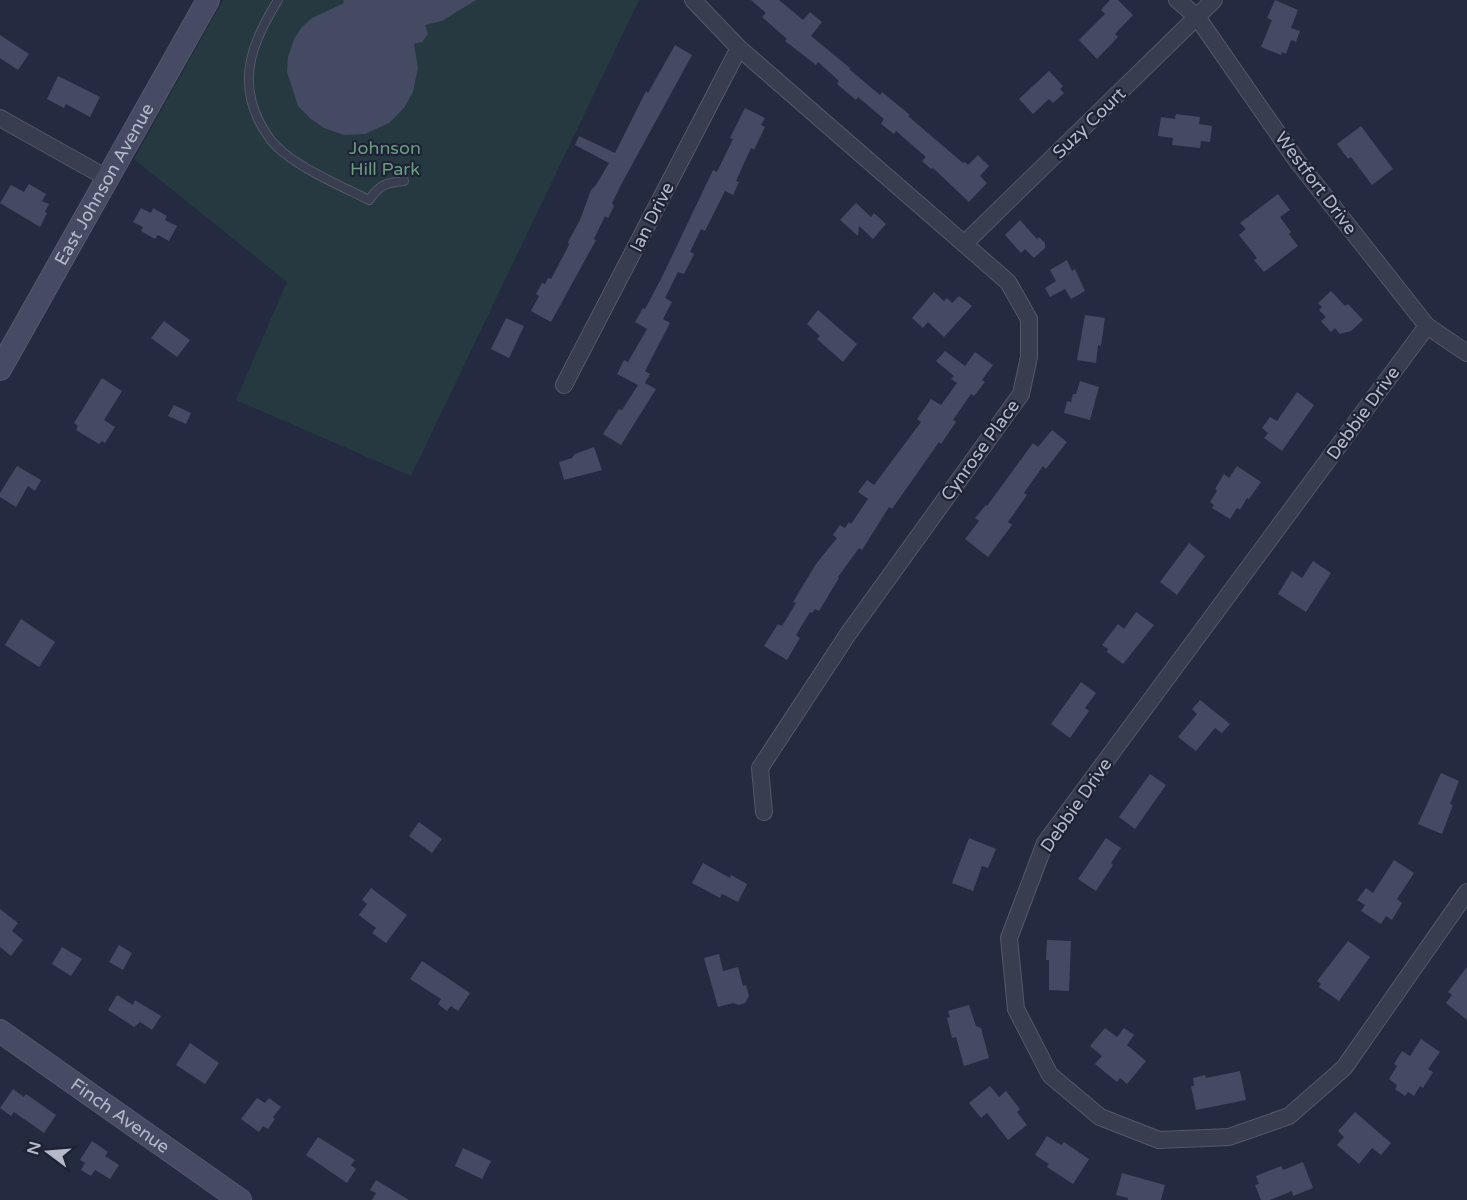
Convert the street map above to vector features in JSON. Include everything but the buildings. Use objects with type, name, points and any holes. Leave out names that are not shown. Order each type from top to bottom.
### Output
[{"type":"street","name":"East Johnson Avenue","points":[[0,369],[208,0]]},
{"type":"street","name":"Cynrose Place","points":[[693,0],[739,48],[1008,282],[1029,319],[1029,357],[1021,394],[848,634],[760,768],[764,812]]},
{"type":"street","name":"Westfort Drive","points":[[1178,0],[1197,17],[1297,161],[1427,326],[1467,353]]},
{"type":"street","name":"Suzy Court","points":[[964,244],[1214,0]]},
{"type":"street","name":"Ian Drive","points":[[564,386],[739,48]]},
{"type":"street","points":[[0,118],[107,178]]},
{"type":"street","name":"Debbie Drive","points":[[1427,326],[1045,843],[1009,938],[1016,1009],[1050,1075],[1100,1118],[1159,1140],[1229,1137],[1290,1116],[1344,1068],[1467,892]]},
{"type":"street","name":"Finch Avenue","points":[[0,1030],[240,1200]]},
{"type":"lane","points":[[278,0],[254,45],[248,73],[251,106],[266,135],[284,153],[369,200],[378,188],[389,182],[404,181]]},
{"type":"green space","name":"Johnson Hill Park","points":[[223,0],[639,0],[411,476],[236,400],[287,282],[134,159]]}]
